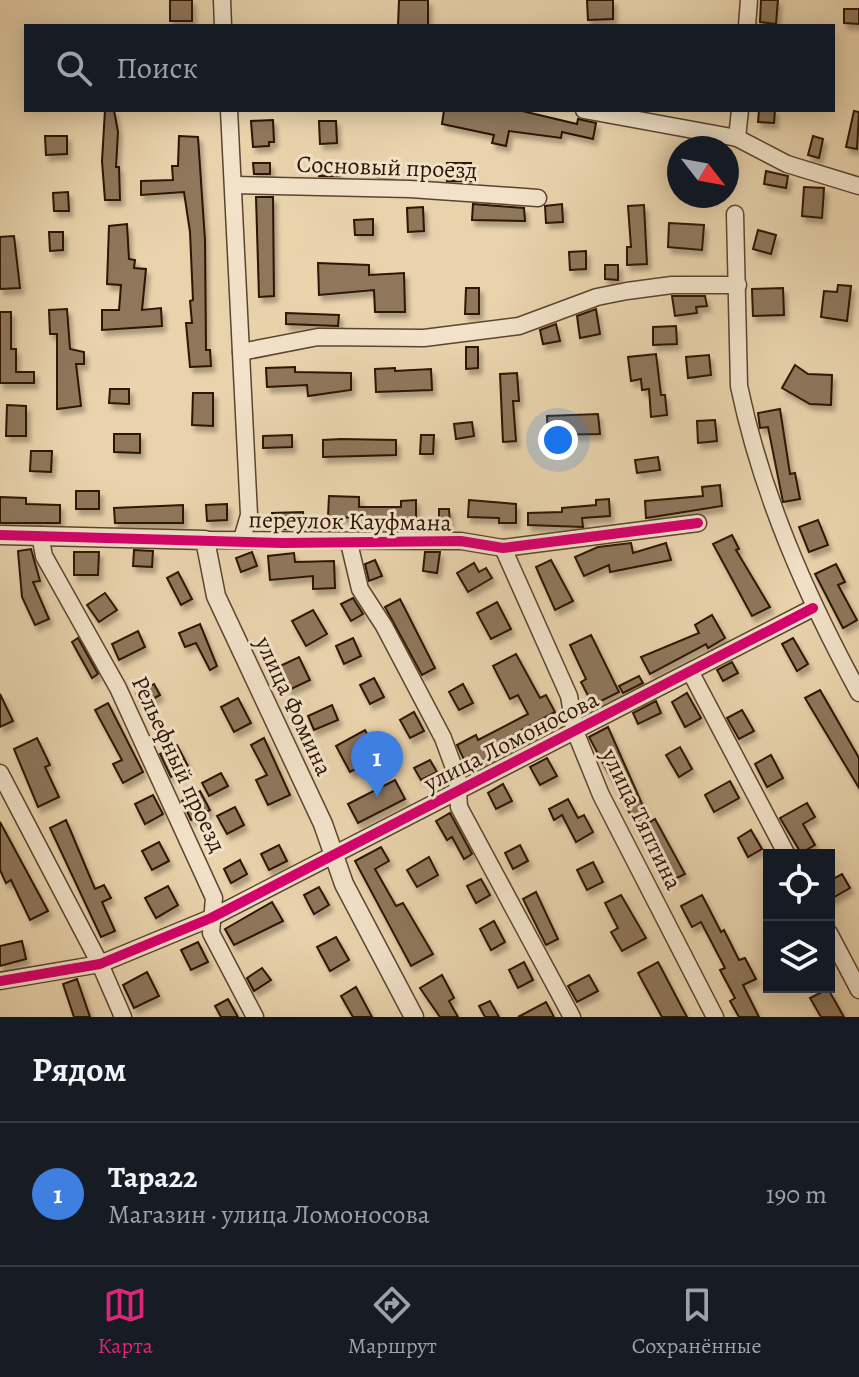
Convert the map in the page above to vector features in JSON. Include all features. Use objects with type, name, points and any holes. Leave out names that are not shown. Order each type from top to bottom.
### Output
[{"type":"street","points":[[222,0],[223,24]]},
{"type":"street","points":[[747,24],[749,0]]},
{"type":"street","points":[[229,112],[241,352],[318,337],[424,338],[519,326],[597,297],[627,291],[672,285],[738,285]]},
{"type":"street","points":[[595,112],[726,136]]},
{"type":"street","points":[[737,136],[740,112]]},
{"type":"street","points":[[739,139],[787,164],[859,186]]},
{"type":"street","name":"Сосновый проезд","points":[[234,185],[410,189],[538,198]]},
{"type":"street","points":[[735,214],[739,386],[744,414],[774,512],[813,608],[859,693]]},
{"type":"street","name":"переулок Кауфмана","points":[[241,352],[249,515],[242,539]]},
{"type":"street","name":"переулок Кауфмана","points":[[0,535],[349,543],[461,541],[503,548],[698,523]]},
{"type":"street","name":"Рельефный проезд","points":[[40,535],[44,556],[118,688],[214,898],[211,918],[219,951],[255,1017]]},
{"type":"street","name":"улица Фомина","points":[[205,540],[216,596],[323,824],[344,884],[414,1017]]},
{"type":"street","points":[[349,543],[360,589],[384,626],[443,738],[457,776],[459,807],[572,1017]]},
{"type":"street","name":"улица Тяптина","points":[[503,548],[569,696],[575,731],[601,795],[715,1017]]},
{"type":"street","name":"улица Ломоносова","points":[[0,981],[100,964],[211,918],[813,608]]},
{"type":"street","points":[[691,673],[784,849]]},
{"type":"street","points":[[0,773],[100,964],[123,1017]]},
{"type":"street","points":[[835,944],[859,990]]},
{"type":"building","points":[[170,0],[192,0],[192,21],[170,21]]},
{"type":"building","points":[[399,0],[428,0],[428,24],[398,24]]},
{"type":"building","points":[[587,0],[613,0],[613,19],[588,20]]},
{"type":"building","points":[[761,0],[778,0],[776,24],[760,22]]},
{"type":"building","points":[[844,9],[859,9],[859,24],[844,23]]},
{"type":"building","points":[[854,111],[859,112],[857,149],[846,147]]},
{"type":"building","points":[[105,112],[114,112],[120,200],[105,200],[102,161]]},
{"type":"building","points":[[444,112],[526,112],[577,124],[578,119],[596,123],[593,139],[562,132],[561,138],[509,131],[506,146],[492,143],[494,135],[442,124]]},
{"type":"building","points":[[759,112],[775,112],[774,123],[758,122]]},
{"type":"building","points":[[273,120],[274,142],[269,142],[269,146],[253,147],[251,121]]},
{"type":"building","points":[[319,121],[336,121],[337,143],[320,144]]},
{"type":"building","points":[[45,136],[67,136],[67,154],[46,155]]},
{"type":"building","points":[[179,136],[198,137],[205,240],[206,350],[210,350],[211,366],[190,367],[186,323],[192,323],[190,301],[193,300],[190,232],[184,192],[141,195],[141,181],[173,180],[172,166],[178,166]]},
{"type":"building","points":[[813,136],[823,139],[819,158],[808,155]]},
{"type":"building","points":[[253,163],[270,163],[270,174],[254,174]]},
{"type":"building","points":[[447,163],[471,163],[472,181],[447,181]]},
{"type":"building","points":[[389,164],[391,177],[376,177],[374,166]]},
{"type":"building","points":[[319,165],[339,165],[339,176],[319,176]]},
{"type":"building","points":[[766,171],[788,176],[786,188],[764,184]]},
{"type":"building","points":[[804,187],[824,188],[822,218],[802,216]]},
{"type":"building","points":[[68,192],[69,211],[54,211],[53,193]]},
{"type":"building","points":[[256,197],[273,197],[274,296],[259,297]]},
{"type":"building","points":[[473,204],[524,208],[525,221],[472,220]]},
{"type":"building","points":[[562,204],[563,222],[546,223],[545,206]]},
{"type":"building","points":[[644,205],[647,264],[627,265],[627,247],[631,247],[628,206]]},
{"type":"building","points":[[423,207],[424,231],[408,232],[407,208]]},
{"type":"building","points":[[373,219],[373,235],[355,235],[354,220]]},
{"type":"building","points":[[669,223],[704,225],[702,250],[668,247]]},
{"type":"building","points":[[127,224],[129,259],[135,260],[134,268],[146,269],[142,310],[161,308],[162,326],[102,330],[102,310],[119,310],[121,285],[107,284],[109,226]]},
{"type":"building","points":[[758,230],[776,235],[771,254],[753,249]]},
{"type":"building","points":[[49,232],[63,232],[63,250],[50,251]]},
{"type":"building","points":[[14,236],[20,288],[0,289],[0,237]]},
{"type":"building","points":[[586,251],[586,269],[570,270],[569,252]]},
{"type":"building","points":[[318,263],[369,265],[369,275],[404,273],[405,312],[375,312],[374,290],[319,295]]},
{"type":"building","points":[[605,265],[618,265],[618,280],[605,279]]},
{"type":"building","points":[[838,285],[851,286],[847,321],[821,317],[824,291],[837,292]]},
{"type":"building","points":[[466,288],[479,288],[479,314],[465,314]]},
{"type":"building","points":[[783,288],[784,315],[753,316],[752,289]]},
{"type":"building","points":[[672,296],[705,296],[707,306],[696,307],[697,313],[675,316]]},
{"type":"building","points":[[67,309],[70,349],[84,352],[84,364],[76,364],[81,406],[57,409],[57,334],[50,334],[49,310]]},
{"type":"building","points":[[596,309],[600,334],[580,338],[577,316]]},
{"type":"building","points":[[0,312],[11,312],[11,349],[16,349],[16,372],[34,372],[34,383],[0,383]]},
{"type":"building","points":[[286,313],[339,315],[338,326],[286,324]]},
{"type":"building","points":[[556,324],[560,341],[543,344],[540,330]]},
{"type":"building","points":[[676,326],[677,344],[653,345],[653,327]]},
{"type":"building","points":[[466,347],[478,347],[478,368],[466,369]]},
{"type":"building","points":[[656,354],[667,415],[651,417],[649,389],[642,390],[641,379],[631,381],[628,357]]},
{"type":"building","points":[[709,355],[711,375],[688,378],[686,357]]},
{"type":"building","points":[[795,365],[808,374],[832,375],[831,405],[810,404],[782,388]]},
{"type":"building","points":[[295,367],[295,372],[351,373],[351,390],[308,396],[307,385],[267,387],[266,368]]},
{"type":"building","points":[[395,368],[395,371],[431,369],[432,390],[376,392],[375,369]]},
{"type":"building","points":[[517,373],[519,401],[513,401],[516,441],[503,442],[500,374]]},
{"type":"building","points":[[110,389],[129,389],[129,404],[109,403]]},
{"type":"building","points":[[193,393],[213,393],[213,426],[192,425]]},
{"type":"building","points":[[7,405],[26,406],[26,436],[6,436]]},
{"type":"building","points":[[780,409],[790,474],[795,473],[800,499],[783,502],[768,427],[760,428],[758,413]]},
{"type":"building","points":[[598,414],[600,434],[548,435],[547,416]]},
{"type":"building","points":[[715,420],[717,441],[698,443],[697,421]]},
{"type":"building","points":[[472,422],[474,436],[456,439],[454,424]]},
{"type":"building","points":[[114,434],[140,434],[140,453],[114,452]]},
{"type":"building","points":[[292,435],[292,447],[263,448],[263,436]]},
{"type":"building","points":[[421,435],[434,435],[433,454],[420,454]]},
{"type":"building","points":[[323,440],[396,440],[396,455],[323,457]]},
{"type":"building","points":[[31,451],[52,451],[51,472],[30,471]]},
{"type":"building","points":[[658,457],[660,470],[637,473],[635,460]]},
{"type":"building","points":[[720,485],[722,506],[646,518],[645,501],[703,496],[702,487]]},
{"type":"building","points":[[76,491],[99,491],[99,509],[76,509]]},
{"type":"building","points":[[329,496],[359,497],[359,507],[401,507],[401,501],[416,500],[416,524],[367,525],[368,518],[328,517]]},
{"type":"building","points":[[0,497],[26,498],[26,504],[60,505],[60,523],[0,523]]},
{"type":"building","points":[[609,499],[610,516],[582,518],[583,527],[528,525],[528,513],[562,512],[562,508],[596,505],[596,500]]},
{"type":"building","points":[[469,500],[516,504],[516,523],[499,523],[499,518],[468,517]]},
{"type":"building","points":[[227,504],[227,520],[207,521],[206,505]]},
{"type":"building","points":[[183,505],[183,523],[115,523],[114,508]]},
{"type":"building","points":[[439,509],[449,509],[450,523],[439,523]]},
{"type":"building","points":[[303,512],[304,529],[273,529],[272,513]]},
{"type":"building","points":[[818,520],[828,545],[809,552],[799,527]]},
{"type":"building","points":[[732,535],[739,549],[736,550],[770,607],[752,616],[713,544]]},
{"type":"building","points":[[631,543],[633,553],[666,543],[671,560],[610,572],[609,565],[584,576],[575,557],[598,547]]},
{"type":"building","points":[[31,549],[40,581],[33,582],[49,619],[35,625],[22,597],[18,551]]},
{"type":"building","points":[[134,550],[153,551],[152,567],[133,566]]},
{"type":"building","points":[[74,552],[99,552],[98,575],[74,575]]},
{"type":"building","points":[[252,552],[257,566],[241,572],[236,558]]},
{"type":"building","points":[[425,552],[440,552],[437,573],[423,571]]},
{"type":"building","points":[[294,553],[295,562],[334,561],[335,588],[313,589],[313,576],[270,580],[268,556]]},
{"type":"building","points":[[375,560],[382,576],[369,581],[365,564]]},
{"type":"building","points":[[551,560],[573,601],[555,610],[536,567]]},
{"type":"building","points":[[474,563],[479,572],[486,568],[492,578],[468,592],[457,573]]},
{"type":"building","points":[[836,564],[845,582],[838,585],[857,620],[843,628],[815,574]]},
{"type":"building","points":[[178,572],[192,599],[181,605],[167,578]]},
{"type":"building","points":[[105,593],[117,610],[99,622],[87,605]]},
{"type":"building","points":[[353,598],[363,614],[351,621],[341,604]]},
{"type":"building","points":[[400,599],[435,668],[422,675],[385,607]]},
{"type":"building","points":[[497,602],[511,629],[491,639],[477,613]]},
{"type":"building","points":[[313,610],[327,634],[306,646],[292,621]]},
{"type":"building","points":[[712,615],[725,638],[708,648],[706,644],[650,674],[641,657],[699,633],[695,625]]},
{"type":"building","points":[[200,624],[217,666],[210,670],[196,643],[185,647],[179,633]]},
{"type":"building","points":[[138,631],[145,647],[119,660],[112,644]]},
{"type":"building","points":[[591,635],[619,692],[593,705],[581,682],[586,679],[570,645]]},
{"type":"building","points":[[78,638],[98,674],[92,678],[72,642]]},
{"type":"building","points":[[353,638],[361,656],[344,664],[336,646]]},
{"type":"building","points":[[793,638],[808,664],[797,671],[782,644]]},
{"type":"building","points":[[516,654],[540,698],[546,695],[555,712],[518,732],[522,739],[468,768],[457,745],[476,735],[478,740],[528,714],[518,695],[510,699],[493,666]]},
{"type":"building","points":[[299,657],[310,680],[289,690],[278,667]]},
{"type":"building","points":[[732,662],[738,673],[723,681],[717,670]]},
{"type":"building","points":[[639,676],[643,683],[623,693],[619,686]]},
{"type":"building","points":[[374,678],[384,697],[370,704],[360,685]]},
{"type":"building","points":[[154,684],[160,695],[141,705],[136,694]]},
{"type":"building","points":[[463,684],[473,703],[459,710],[449,692]]},
{"type":"building","points":[[820,690],[859,758],[859,788],[805,698]]},
{"type":"building","points":[[687,693],[701,718],[685,727],[672,702]]},
{"type":"building","points":[[0,694],[13,721],[0,727]]},
{"type":"building","points":[[238,698],[251,723],[234,732],[221,707]]},
{"type":"building","points":[[656,701],[661,713],[638,724],[633,713]]},
{"type":"building","points":[[108,703],[143,772],[123,783],[113,764],[122,760],[95,710]]},
{"type":"building","points":[[332,705],[338,720],[314,730],[308,716]]},
{"type":"building","points":[[742,710],[754,731],[739,739],[727,718]]},
{"type":"building","points":[[414,712],[424,731],[410,738],[400,720]]},
{"type":"building","points":[[608,727],[650,822],[655,819],[685,874],[667,883],[589,737]]},
{"type":"building","points":[[365,730],[379,757],[350,772],[336,746]]},
{"type":"building","points":[[37,738],[50,765],[45,767],[59,797],[38,807],[14,749]]},
{"type":"building","points":[[264,738],[290,795],[268,805],[256,780],[267,775],[251,745]]},
{"type":"building","points":[[177,745],[189,768],[171,777],[160,754]]},
{"type":"building","points":[[680,747],[692,769],[679,777],[666,755]]},
{"type":"building","points":[[771,755],[783,778],[767,787],[755,764]]},
{"type":"building","points":[[547,758],[557,776],[540,785],[530,767]]},
{"type":"building","points":[[430,760],[437,772],[421,780],[414,768]]},
{"type":"building","points":[[221,773],[228,786],[209,796],[202,783]]},
{"type":"building","points":[[395,780],[405,799],[358,823],[348,804]]},
{"type":"building","points":[[730,781],[739,798],[714,812],[705,795]]},
{"type":"building","points":[[503,784],[512,801],[496,809],[488,793]]},
{"type":"building","points":[[200,791],[210,810],[191,820],[182,801]]},
{"type":"building","points":[[153,795],[163,814],[145,824],[135,804]]},
{"type":"building","points":[[568,799],[578,818],[584,815],[593,832],[576,842],[562,815],[554,820],[549,809]]},
{"type":"building","points":[[807,803],[815,817],[803,824],[815,845],[799,849],[780,818]]},
{"type":"building","points":[[235,807],[244,825],[227,834],[217,816]]},
{"type":"building","points":[[450,813],[472,854],[464,859],[452,837],[447,840],[436,821]]},
{"type":"building","points":[[66,820],[95,889],[104,885],[111,898],[102,902],[115,931],[101,937],[50,828]]},
{"type":"building","points":[[0,822],[48,911],[30,920],[11,880],[6,883],[0,870]]},
{"type":"building","points":[[751,830],[762,849],[748,857],[738,838]]},
{"type":"building","points":[[159,842],[169,861],[152,870],[142,851]]},
{"type":"building","points":[[279,845],[287,861],[269,870],[261,854]]},
{"type":"building","points":[[520,845],[528,861],[513,869],[505,853]]},
{"type":"building","points":[[381,847],[389,861],[375,869],[396,906],[403,903],[433,954],[411,966],[355,861]]},
{"type":"building","points":[[429,857],[438,875],[417,887],[407,870]]},
{"type":"building","points":[[240,860],[247,874],[231,883],[224,869]]},
{"type":"building","points":[[593,862],[603,882],[587,890],[577,870]]},
{"type":"building","points":[[842,874],[850,888],[835,897],[835,878]]},
{"type":"building","points":[[481,879],[490,895],[476,903],[467,886]]},
{"type":"building","points":[[168,886],[178,905],[156,918],[145,898]]},
{"type":"building","points":[[319,887],[329,905],[314,914],[304,895]]},
{"type":"building","points":[[536,892],[558,939],[546,945],[523,899]]},
{"type":"building","points":[[621,895],[646,938],[622,951],[611,932],[618,928],[605,903]]},
{"type":"building","points":[[702,895],[739,960],[745,958],[756,979],[743,985],[759,1017],[739,1017],[730,1001],[735,998],[720,970],[725,968],[701,922],[692,927],[681,906]]},
{"type":"building","points":[[272,902],[283,921],[234,945],[225,929]]},
{"type":"building","points":[[494,921],[505,942],[491,950],[480,929]]},
{"type":"building","points":[[336,937],[349,960],[330,971],[317,947]]},
{"type":"building","points":[[22,941],[26,959],[0,966],[0,946]]},
{"type":"building","points":[[198,942],[208,962],[191,970],[181,950]]},
{"type":"building","points":[[524,962],[533,980],[518,988],[509,970]]},
{"type":"building","points":[[658,962],[687,1017],[662,1017],[638,973]]},
{"type":"building","points":[[262,968],[271,980],[254,991],[247,978]]},
{"type":"building","points":[[147,972],[159,996],[134,1008],[123,985]]},
{"type":"building","points":[[442,975],[454,998],[449,1001],[458,1017],[440,1017],[420,988]]},
{"type":"building","points":[[589,975],[598,991],[577,1002],[568,986]]},
{"type":"building","points":[[77,979],[90,1017],[74,1017],[63,984]]},
{"type":"building","points":[[356,987],[372,1017],[353,1017],[341,996]]},
{"type":"building","points":[[820,993],[830,993],[844,1017],[821,1017],[810,998]]},
{"type":"building","points":[[228,999],[238,1017],[221,1017],[215,1006]]},
{"type":"building","points":[[490,1001],[499,1017],[485,1017],[479,1006]]},
{"type":"building","points":[[546,1002],[554,1017],[518,1017]]},
{"type":"cycle path","points":[[0,535],[282,543],[461,541],[503,548],[698,523]]},
{"type":"cycle path","points":[[0,981],[100,964],[211,918],[813,608]]},
{"type":"place","name":"Тара22","points":[[377,797]]}]
